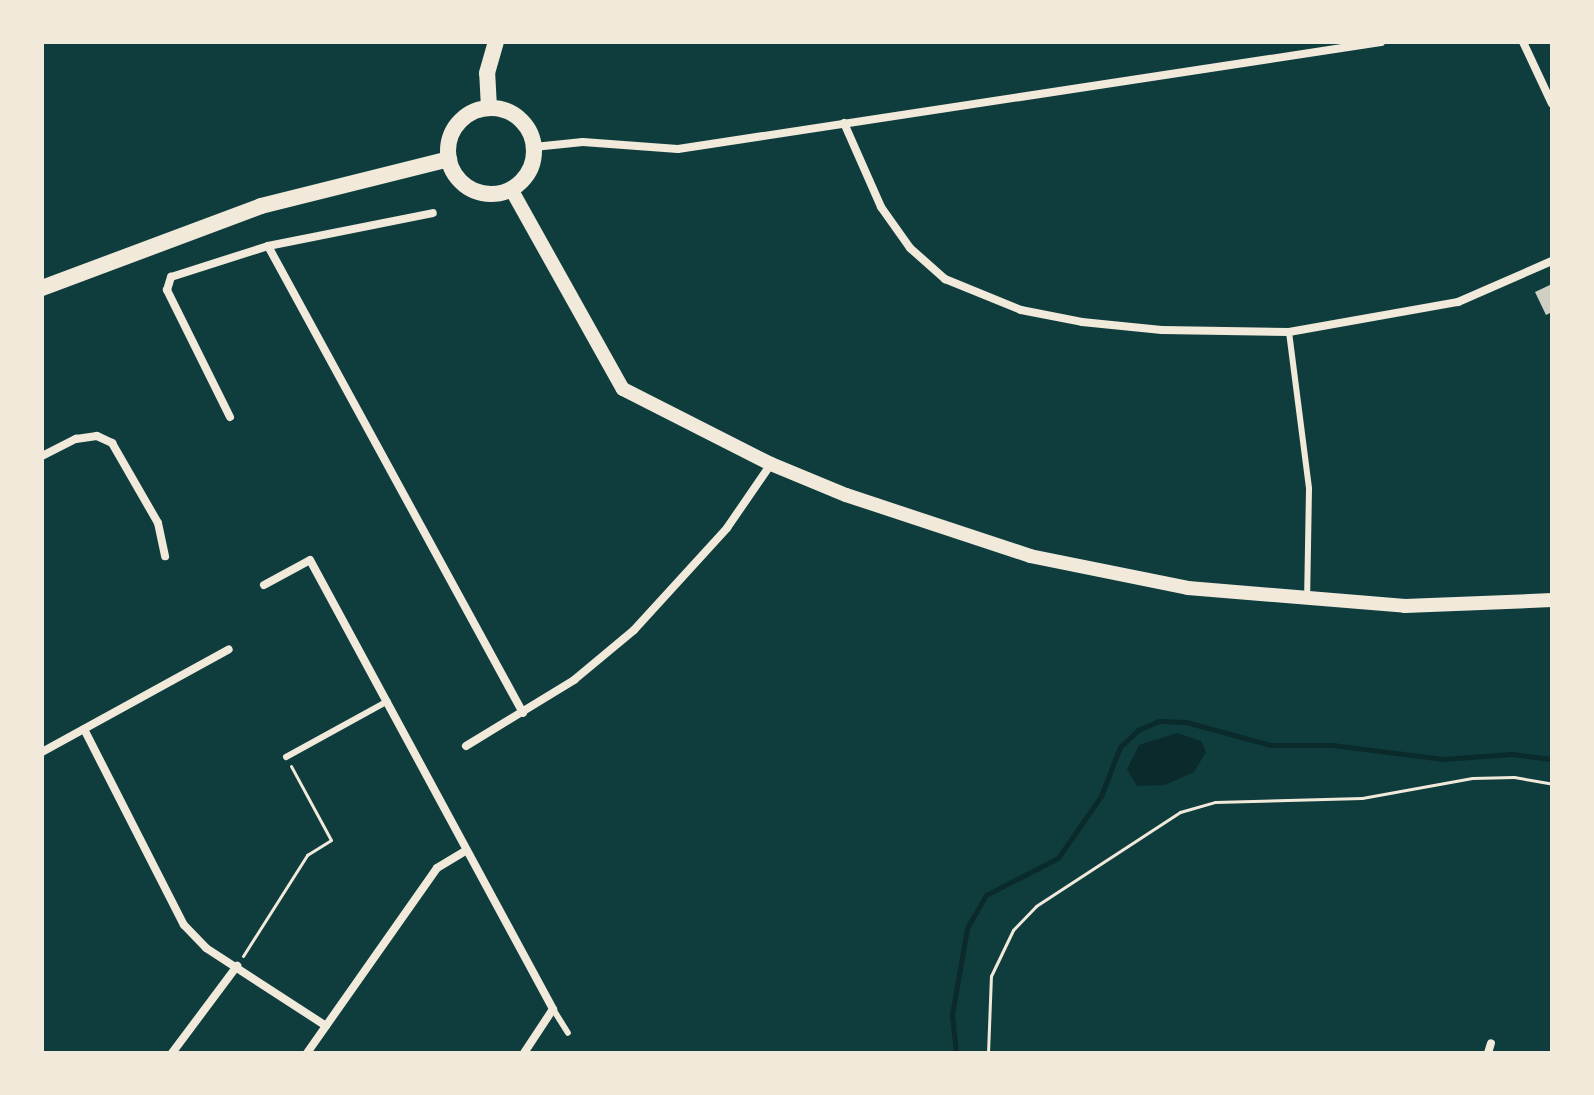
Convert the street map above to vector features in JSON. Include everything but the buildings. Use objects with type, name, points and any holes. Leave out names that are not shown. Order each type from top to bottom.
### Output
[{"type":"main road","points":[[489,108],[487,73],[496,42]]},
{"type":"main road","points":[[489,108],[523,123],[534,147],[529,172],[511,189],[498,194],[472,190],[461,182],[449,159],[457,124],[489,108]]},
{"type":"main road","points":[[42,288],[261,206],[449,159]]},
{"type":"street","points":[[1285,42],[1288,53]]},
{"type":"street","points":[[534,147],[583,142],[678,149],[1288,53],[1381,42]]},
{"type":"street","points":[[1523,42],[1552,104]]},
{"type":"street","points":[[844,123],[881,207],[910,248],[965,290],[1021,310],[1082,322],[1162,330],[1289,332],[1458,302],[1552,261]]},
{"type":"street","points":[[511,189],[623,389],[771,464],[939,530],[1030,556],[1188,588],[1307,600],[1420,606],[1552,600]]},
{"type":"street","points":[[230,417],[167,290],[171,277],[186,269],[268,246],[433,213]]},
{"type":"street","points":[[268,246],[523,713]]},
{"type":"street","points":[[42,456],[76,439],[97,436],[112,443],[158,523],[165,556]]},
{"type":"street","points":[[466,746],[574,680],[644,620],[727,528],[771,464]]},
{"type":"street","points":[[264,585],[310,560],[553,1009],[524,1053]]},
{"type":"street","points":[[42,752],[229,649]]},
{"type":"street","points":[[84,729],[184,925],[206,948],[326,1026]]},
{"type":"street","points":[[307,1053],[437,868],[465,851]]},
{"type":"street","points":[[172,1053],[237,966]]},
{"type":"street","points":[[1488,1053],[1491,1043]]},
{"type":"lane","points":[[1289,332],[1309,489],[1307,600]]},
{"type":"lane","points":[[286,757],[388,701]]},
{"type":"lane","points":[[553,1009],[568,1033]]},
{"type":"path","points":[[237,966],[307,855],[331,840],[286,757]]},
{"type":"path","points":[[988,1053],[991,976],[1013,930],[1036,906],[1180,812],[1215,802],[1362,798],[1472,778],[1514,777],[1552,784]]},
{"type":"water","points":[[1177,733],[1201,741],[1206,752],[1194,772],[1165,785],[1137,786],[1127,769],[1139,745]]},
{"type":"waterway","points":[[956,1053],[952,1015],[967,928],[986,895],[1058,858],[1101,796],[1120,747],[1138,730],[1159,721],[1186,722],[1270,745],[1332,745],[1443,759],[1512,754],[1552,759]]}]
